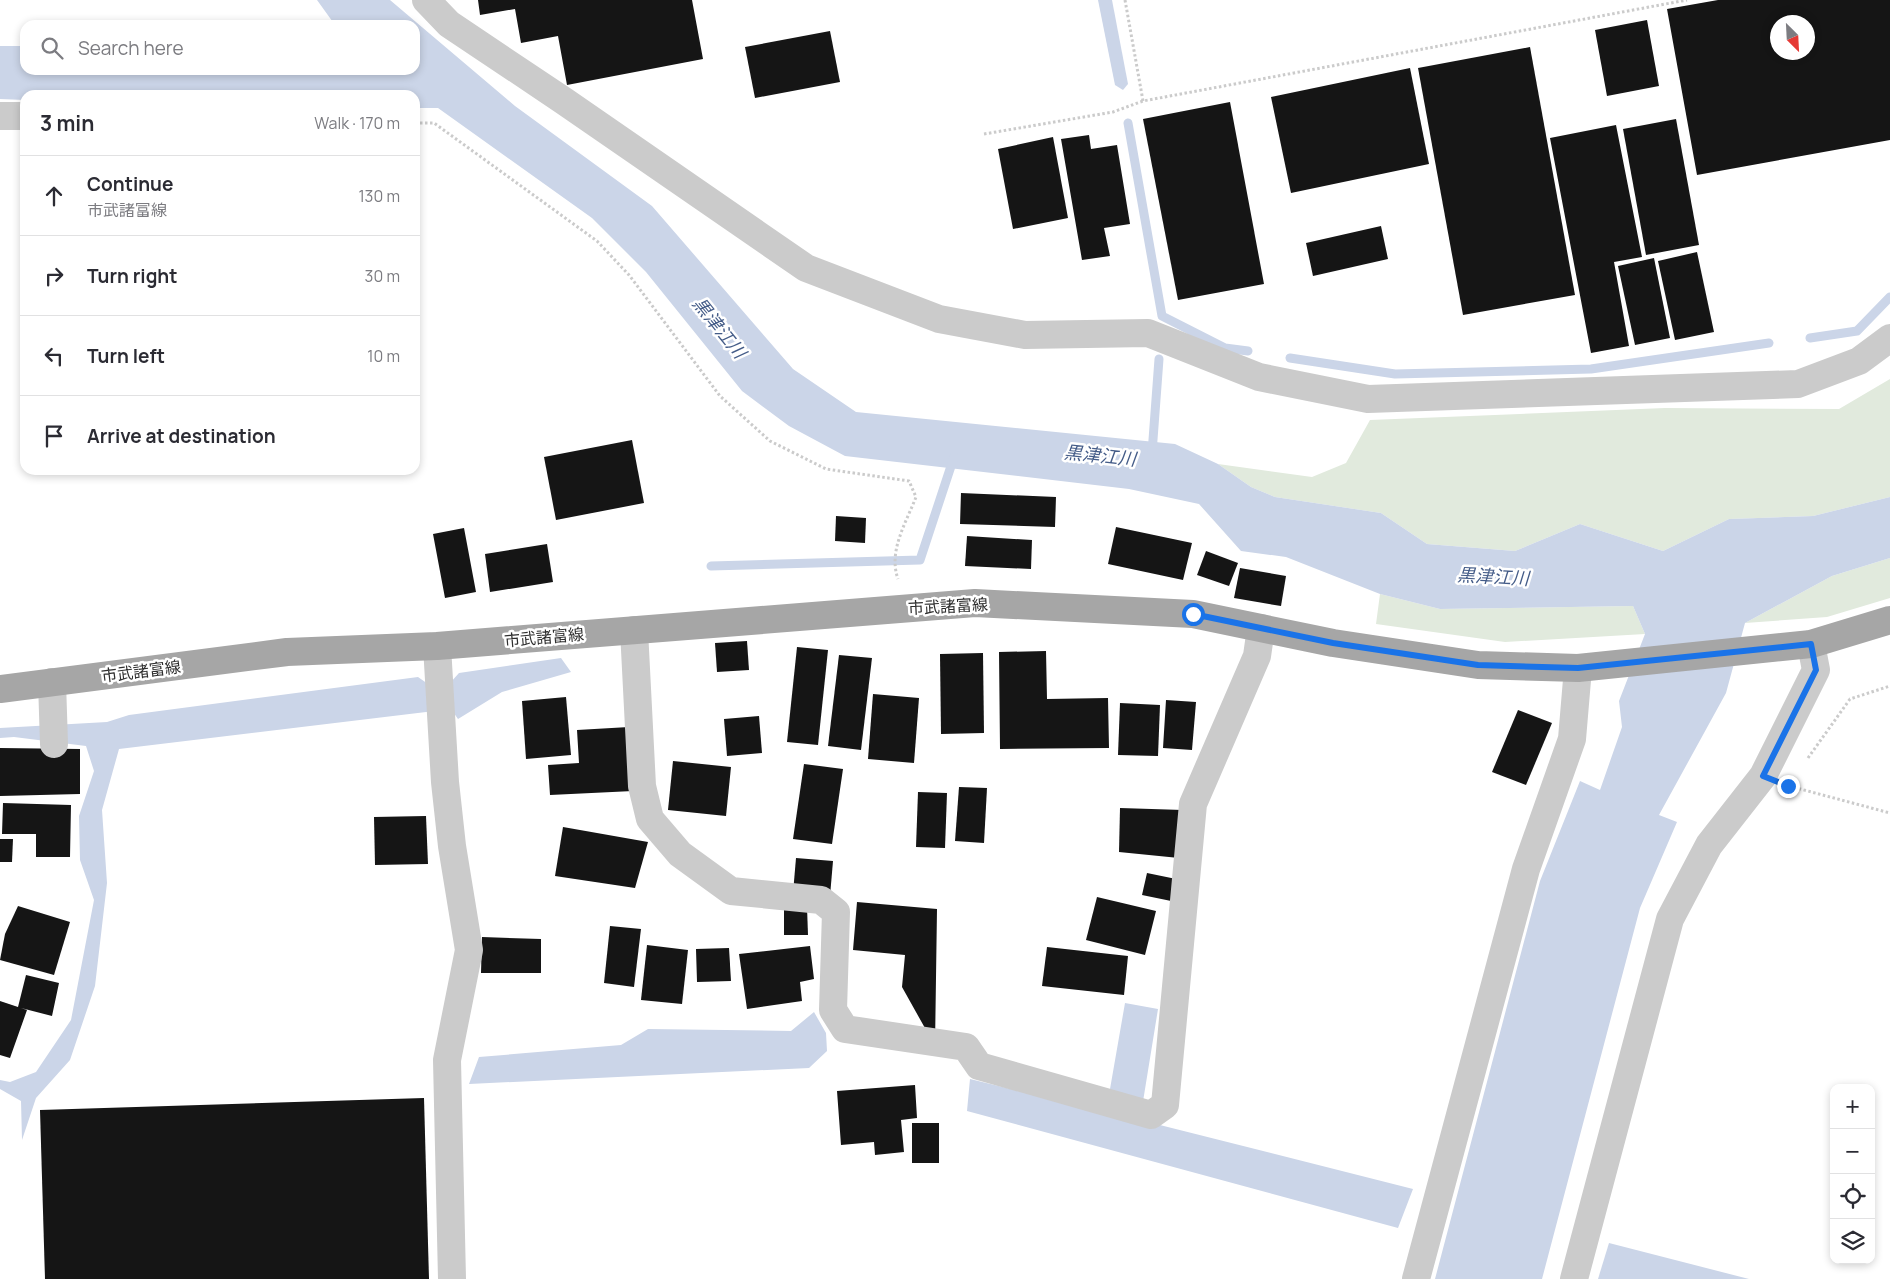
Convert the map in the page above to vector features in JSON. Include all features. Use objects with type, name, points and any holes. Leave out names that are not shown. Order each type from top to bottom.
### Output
[{"type":"main road","name":"市武諸富線","points":[[0,688],[287,652],[437,646],[975,603],[1193,614],[1333,643],[1478,665],[1578,668],[1811,644],[1890,620]]},
{"type":"street","points":[[426,0],[450,24],[806,268],[939,319],[1025,335],[1148,333],[1259,377],[1368,399],[1798,384],[1859,361],[1890,338]]},
{"type":"street","points":[[0,116],[20,116]]},
{"type":"street","points":[[634,630],[642,786],[650,819],[680,854],[731,891],[821,900],[836,912],[832,1010],[845,1029],[966,1047],[979,1066],[1150,1115],[1165,1105],[1193,804],[1257,656],[1261,628]]},
{"type":"street","points":[[1574,1279],[1670,919],[1709,846],[1763,776],[1816,670],[1811,644]]},
{"type":"street","points":[[437,646],[445,782],[452,846],[469,950],[447,1060],[452,1279]]},
{"type":"street","points":[[1416,1279],[1526,869],[1572,738],[1578,668]]},
{"type":"street","points":[[52,682],[54,744]]},
{"type":"path","points":[[1124,0],[1144,101]]},
{"type":"path","points":[[984,134],[1112,112],[1144,101],[1688,0]]},
{"type":"path","points":[[420,123],[434,123],[597,241],[629,275],[720,396],[770,441],[826,469],[909,481],[916,496],[896,548],[895,569]]},
{"type":"path","points":[[1805,762],[1850,699],[1890,686]]},
{"type":"path","points":[[1793,778],[1788,786],[1890,813]]},
{"type":"shaded area","points":[[1890,379],[1890,497],[1813,516],[1729,519],[1663,551],[1580,524],[1515,551],[1427,544],[1381,513],[1275,497],[1251,487],[1218,464],[1312,477],[1346,463],[1370,420],[1665,408],[1839,409]]},
{"type":"shaded area","points":[[1890,558],[1890,598],[1827,617],[1745,623],[1832,576]]},
{"type":"shaded area","points":[[1380,594],[1440,609],[1633,606],[1645,634],[1505,642],[1376,624]]},
{"type":"water","points":[[317,0],[390,0],[414,20],[331,20]]},
{"type":"water","points":[[1098,0],[1112,0],[1128,84],[1123,90],[1115,85]]},
{"type":"water","name":"黒津江川","points":[[420,25],[515,106],[652,206],[793,369],[856,412],[1175,444],[1218,464],[1251,487],[1275,497],[1381,513],[1427,544],[1515,551],[1580,524],[1663,551],[1729,519],[1813,516],[1890,497],[1890,558],[1832,576],[1745,623],[1726,693],[1659,815],[1677,822],[1640,908],[1542,1279],[1435,1279],[1540,881],[1580,781],[1600,790],[1622,727],[1619,701],[1645,634],[1633,606],[1440,609],[1380,594],[1286,557],[1241,551],[1199,504],[1129,489],[845,456],[789,426],[742,391],[646,272],[592,218],[438,108],[420,108],[420,90],[20,90],[20,100],[0,99],[0,46],[20,46],[20,75],[420,75]]},
{"type":"water","points":[[561,658],[571,672],[502,692],[458,719],[451,709],[119,749],[102,810],[107,883],[95,986],[70,1060],[36,1098],[22,1140],[21,1101],[0,1089],[0,1080],[10,1082],[36,1072],[71,1020],[94,900],[80,860],[79,816],[94,771],[86,746],[14,737],[0,738],[0,728],[107,722],[129,715],[418,677],[428,684],[450,683],[459,673]]},
{"type":"water","points":[[1125,1003],[1158,1009],[1140,1120],[1413,1189],[1398,1228],[967,1111],[970,1079],[1106,1112]]},
{"type":"water","points":[[814,1012],[826,1033],[827,1051],[809,1068],[469,1084],[479,1057],[621,1045],[648,1029],[791,1031]]},
{"type":"water","points":[[1609,1243],[1749,1279],[1598,1279]]},
{"type":"building","points":[[478,0],[692,0],[703,59],[567,85],[558,36],[521,43],[515,9],[480,15]]},
{"type":"building","points":[[1718,0],[1890,0],[1890,140],[1697,175],[1667,9]]},
{"type":"building","points":[[1647,20],[1659,86],[1607,96],[1595,30]]},
{"type":"building","points":[[830,31],[840,82],[755,98],[745,47]]},
{"type":"building","points":[[1530,47],[1575,295],[1463,315],[1418,68]]},
{"type":"building","points":[[1410,68],[1429,164],[1291,193],[1271,97]]},
{"type":"building","points":[[1230,102],[1264,284],[1178,300],[1143,119]]},
{"type":"building","points":[[1676,119],[1699,245],[1646,255],[1623,129]]},
{"type":"building","points":[[1616,125],[1642,257],[1614,262],[1629,346],[1591,353],[1550,138]]},
{"type":"building","points":[[1089,135],[1091,149],[1117,145],[1130,224],[1104,228],[1110,256],[1082,260],[1061,139]]},
{"type":"building","points":[[1053,137],[1068,218],[1013,229],[998,149]]},
{"type":"building","points":[[1381,226],[1388,259],[1313,276],[1306,243]]},
{"type":"building","points":[[1697,252],[1714,332],[1675,340],[1658,261]]},
{"type":"building","points":[[1654,258],[1670,338],[1635,345],[1618,266]]},
{"type":"building","points":[[632,440],[644,503],[556,520],[544,457]]},
{"type":"building","points":[[961,493],[1056,497],[1055,527],[960,524]]},
{"type":"building","points":[[836,516],[866,518],[865,543],[835,541]]},
{"type":"building","points":[[1116,527],[1192,543],[1183,580],[1108,564]]},
{"type":"building","points":[[464,528],[476,592],[445,598],[433,534]]},
{"type":"building","points":[[967,536],[1032,540],[1031,569],[965,566]]},
{"type":"building","points":[[547,544],[553,582],[490,592],[485,554]]},
{"type":"building","points":[[1206,551],[1238,563],[1229,586],[1197,575]]},
{"type":"building","points":[[1240,568],[1286,576],[1281,606],[1234,598]]},
{"type":"building","points":[[747,641],[749,670],[717,672],[715,643]]},
{"type":"building","points":[[797,647],[828,650],[818,745],[787,742]]},
{"type":"building","points":[[1046,651],[1047,699],[1108,698],[1109,748],[1000,749],[999,652]]},
{"type":"building","points":[[983,653],[984,733],[941,734],[940,654]]},
{"type":"building","points":[[839,655],[872,658],[861,750],[828,746]]},
{"type":"building","points":[[873,694],[919,698],[914,763],[868,759]]},
{"type":"building","points":[[566,697],[571,755],[526,759],[522,701]]},
{"type":"building","points":[[1166,700],[1196,702],[1192,750],[1163,748]]},
{"type":"building","points":[[1120,703],[1160,705],[1158,756],[1118,755]]},
{"type":"building","points":[[1518,710],[1552,723],[1526,785],[1492,772]]},
{"type":"building","points":[[759,716],[762,753],[727,756],[724,719]]},
{"type":"building","points":[[629,727],[633,791],[550,795],[548,765],[579,763],[577,730]]},
{"type":"building","points":[[0,748],[80,749],[80,794],[0,796]]},
{"type":"building","points":[[673,761],[731,767],[726,816],[668,810]]},
{"type":"building","points":[[804,764],[843,769],[832,844],[793,839]]},
{"type":"building","points":[[959,787],[987,788],[984,843],[955,841]]},
{"type":"building","points":[[918,792],[947,793],[945,848],[916,847]]},
{"type":"building","points":[[3,803],[71,805],[70,857],[36,857],[36,834],[2,834]]},
{"type":"building","points":[[1120,808],[1183,810],[1179,858],[1119,852]]},
{"type":"building","points":[[426,816],[428,864],[375,865],[374,817]]},
{"type":"building","points":[[563,827],[648,842],[635,888],[555,876]]},
{"type":"building","points":[[0,839],[13,839],[12,862],[0,862]]},
{"type":"building","points":[[796,858],[833,861],[830,896],[793,893]]},
{"type":"building","points":[[1147,873],[1181,880],[1176,902],[1142,895]]},
{"type":"building","points":[[1097,897],[1156,911],[1145,955],[1086,940]]},
{"type":"building","points":[[857,902],[937,909],[935,1046],[902,987],[905,955],[853,950]]},
{"type":"building","points":[[18,906],[70,922],[54,975],[0,960],[5,934]]},
{"type":"building","points":[[784,907],[807,907],[808,935],[784,935]]},
{"type":"building","points":[[610,926],[641,929],[634,987],[604,983]]},
{"type":"building","points":[[482,937],[541,939],[541,973],[481,973]]},
{"type":"building","points":[[647,945],[688,950],[682,1004],[641,1000]]},
{"type":"building","points":[[810,946],[814,979],[800,982],[802,1001],[747,1009],[739,954]]},
{"type":"building","points":[[1047,947],[1128,956],[1124,995],[1042,986]]},
{"type":"building","points":[[729,948],[731,981],[697,982],[696,949]]},
{"type":"building","points":[[26,975],[59,983],[52,1016],[21,1008],[27,1010],[10,1058],[0,1055],[0,1001],[18,1007]]},
{"type":"building","points":[[915,1085],[917,1118],[901,1120],[904,1152],[875,1155],[874,1142],[841,1145],[837,1091]]},
{"type":"building","points":[[424,1098],[429,1279],[45,1279],[40,1110]]},
{"type":"building","points":[[912,1123],[939,1123],[939,1163],[912,1163]]},
{"type":"waterway","points":[[1128,123],[1162,316],[1225,348],[1248,351]]},
{"type":"waterway","points":[[1810,338],[1857,331],[1890,297]]},
{"type":"waterway","points":[[1290,358],[1395,374],[1591,369],[1769,343]]},
{"type":"waterway","points":[[1152,453],[1159,359]]},
{"type":"waterway","points":[[711,566],[920,560],[954,457]]},
{"type":"route","points":[[1193,614],[1333,643],[1478,665],[1578,668],[1811,644],[1816,670],[1763,776],[1788,786]]}]
